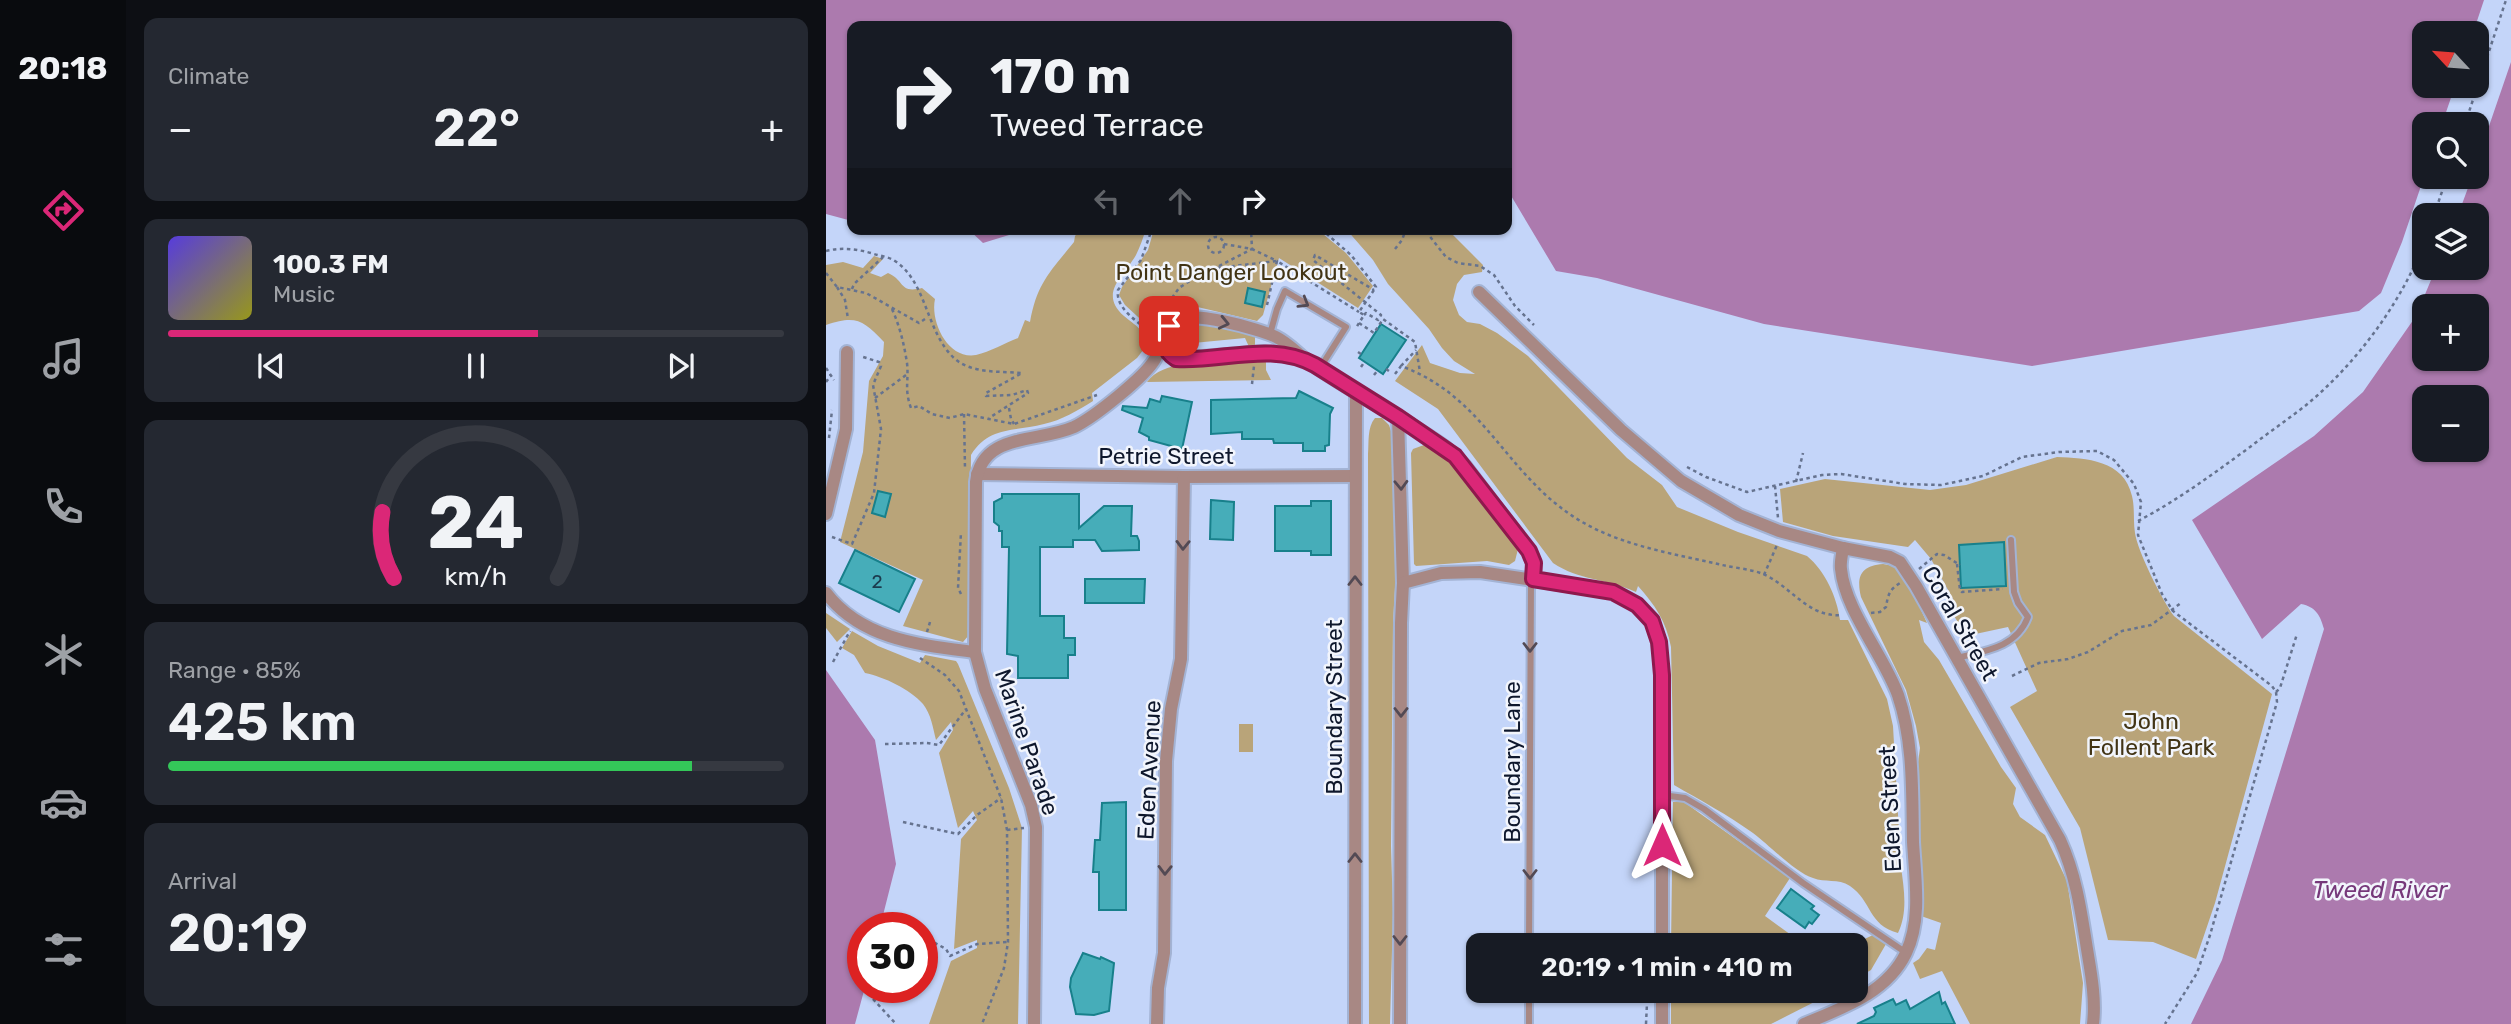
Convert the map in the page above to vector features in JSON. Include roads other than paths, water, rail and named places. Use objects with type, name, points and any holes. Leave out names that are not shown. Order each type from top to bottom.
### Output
[{"type":"street","name":"Coral Street","points":[[1479,292],[1621,430],[1681,481],[1739,515],[1779,531],[1890,557],[1900,562],[1907,580],[1956,658],[2070,861],[2078,889],[2090,965],[2095,1011],[2093,1024]]},
{"type":"street","points":[[971,474],[994,449],[1052,435],[1079,425],[1102,410],[1147,370],[1155,359],[1158,333],[1175,320],[1191,315],[1270,334],[1282,340],[1306,360],[1446,449],[1465,466],[1529,551],[1534,563],[1532,579]]},
{"type":"street","points":[[1158,333],[1167,351],[1174,358],[1180,359]]},
{"type":"street","points":[[1268,352],[1270,334]]},
{"type":"street","points":[[826,514],[846,429],[846,352]]},
{"type":"street","points":[[1147,370],[1180,359],[1268,352],[1306,360]]},
{"type":"street","name":"Boundary Street","points":[[1355,1024],[1356,391]]},
{"type":"street","points":[[1398,417],[1404,583],[1401,623],[1400,1024]]},
{"type":"street","name":"Petrie Street","points":[[971,474],[1355,476]]},
{"type":"street","name":"Marine Parade","points":[[971,474],[975,652],[985,689],[1031,805],[1036,827],[1034,1024]]},
{"type":"street","name":"Eden Avenue","points":[[1157,1024],[1158,988],[1164,953],[1166,761],[1171,709],[1181,659],[1184,477]]},
{"type":"street","name":"Eden Street","points":[[1804,1024],[1871,993],[1889,978],[1906,953],[1913,927],[1915,898],[1907,730],[1897,694],[1849,597],[1841,569],[1843,548]]},
{"type":"street","points":[[1404,583],[1429,575],[1468,572],[1532,579],[1613,592],[1637,605],[1652,621],[1659,642],[1662,675],[1662,933]]},
{"type":"street","points":[[826,593],[840,608],[884,635],[922,646],[975,652]]},
{"type":"street","points":[[1662,1003],[1662,1024]]},
{"type":"lane","points":[[1270,334],[1285,291],[1346,327],[1320,368]]},
{"type":"lane","points":[[1956,658],[1997,648],[2014,639],[2024,628],[2028,617],[2018,604],[2014,588],[2011,540]]},
{"type":"lane","name":"Boundary Lane","points":[[1530,933],[1532,579]]},
{"type":"lane","points":[[1662,795],[1685,798],[1704,808],[1803,883],[1906,953]]},
{"type":"lane","points":[[1529,1003],[1529,1024]]},
{"type":"water","points":[[826,0],[2484,0],[2477,21],[2412,21],[2412,98],[2451,98],[2446,112],[2412,112],[2412,189],[2420,189],[2415,203],[2412,203],[2412,212],[2402,242],[2381,293],[2359,311],[2032,366],[1764,324],[1597,278],[1556,271],[1512,197],[1512,21],[847,21],[847,220],[826,214]]},
{"type":"water","name":"Tweed River","points":[[2511,62],[2511,1024],[2191,1024],[2222,960],[2324,629],[2317,612],[2301,604],[2262,639],[2192,520],[2314,436],[2363,392],[2412,322],[2412,371],[2489,371],[2489,294],[2425,294],[2431,280],[2489,280],[2489,203],[2462,203],[2468,189],[2489,189],[2489,126]]},
{"type":"water","points":[[974,235],[1009,235],[983,243]]},
{"type":"water","points":[[826,670],[875,740],[896,864],[884,912],[847,912],[847,1003],[861,1003],[855,1024],[826,1024]]},
{"type":"park label","name":"Point Danger Lookout","points":[[1231,272]]},
{"type":"park label","name":"John Follent Park","points":[[2151,734]]}]
